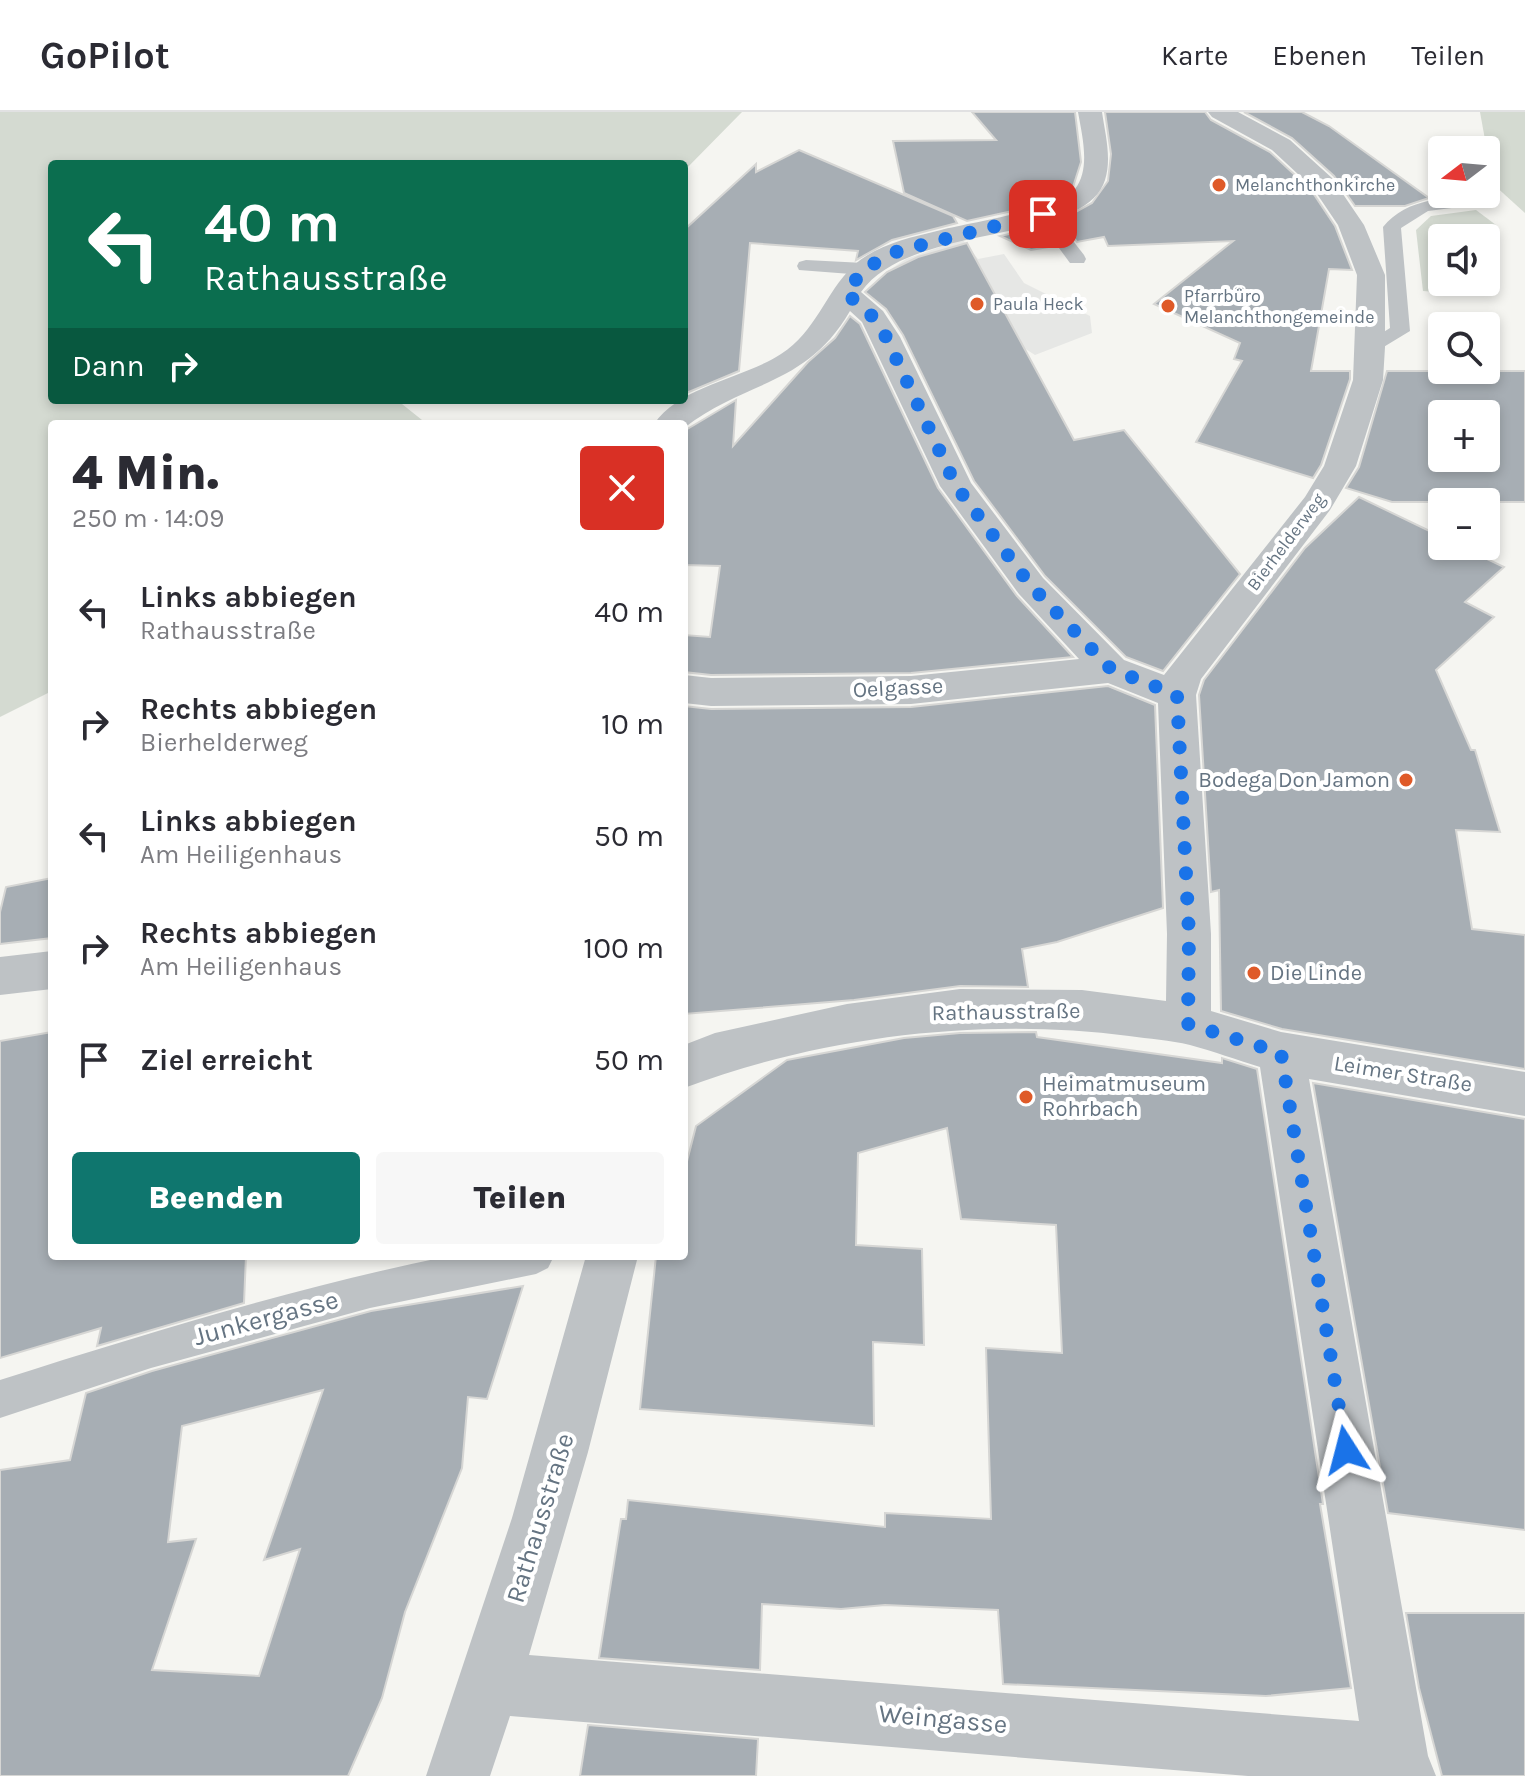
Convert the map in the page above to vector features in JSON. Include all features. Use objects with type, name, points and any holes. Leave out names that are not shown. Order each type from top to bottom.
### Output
[{"type":"street","points":[[675,420],[690,409],[805,350],[827,329],[855,281],[898,251],[1043,214],[1081,199],[1095,179],[1090,112]]},
{"type":"street","name":"Bierhelderweg","points":[[1188,1024],[1189,934],[1177,695],[1183,675],[1318,503],[1340,466],[1368,380],[1370,347],[1371,275],[1351,225],[1323,183],[1307,166],[1281,145],[1220,112]]},
{"type":"street","points":[[855,281],[886,337],[956,486],[1031,586],[1111,669],[1177,695]]},
{"type":"street","name":"Oelgasse","points":[[688,689],[711,692],[911,690],[1111,669]]},
{"type":"street","points":[[0,976],[48,970]]},
{"type":"street","name":"Rathausstraße","points":[[688,1065],[715,1054],[847,1024],[960,1009],[1082,1010],[1188,1024],[1281,1053]]},
{"type":"street","name":"Leimer Straße","points":[[1281,1053],[1525,1094]]},
{"type":"street","name":"Weingasse","points":[[490,1683],[1400,1766],[1281,1053]]},
{"type":"street","name":"Rathausstraße","points":[[458,1776],[490,1683],[566,1435],[611,1260]]},
{"type":"lane","points":[[1370,347],[1400,331],[1392,227],[1400,218],[1415,210],[1428,208]]},
{"type":"lane","points":[[1043,214],[1077,259]]},
{"type":"lane","points":[[806,266],[855,281]]},
{"type":"lane","name":"Junkergasse","points":[[0,1399],[151,1350],[370,1290],[516,1260]]},
{"type":"shaded area","points":[[0,112],[742,112],[688,167],[688,160],[48,160],[48,404],[402,404],[422,420],[48,420],[48,693],[0,717]]},
{"type":"shaded area","points":[[1480,112],[1525,112],[1525,213],[1500,190],[1500,136],[1484,136]]},
{"type":"shaded area","points":[[1476,210],[1495,224],[1428,224],[1428,291],[1423,291],[1416,230],[1431,216]]},
{"type":"shaded area","name":"Paula Heck","points":[[962,239],[978,259],[1004,254],[1024,283],[1090,316],[1092,333],[1035,355],[1024,348],[992,346],[913,355],[882,281],[885,273],[906,259]]},
{"type":"building","points":[[972,112],[1075,112],[1081,162],[1073,187],[1064,194],[1031,207],[967,221],[904,193],[893,141],[996,140]]},
{"type":"building","points":[[1105,112],[1205,112],[1211,120],[1270,152],[1311,190],[1335,226],[1352,270],[1329,269],[1311,371],[1350,371],[1350,379],[1321,465],[1313,478],[1196,442],[1242,361],[1234,359],[1240,343],[1154,304],[1233,241],[1108,246],[1104,237],[1077,242],[1061,220],[1092,203],[1108,181],[1111,154]]},
{"type":"building","points":[[1244,112],[1302,112],[1329,126],[1428,198],[1405,206],[1355,206],[1334,176],[1292,138]]},
{"type":"building","points":[[799,150],[953,216],[957,223],[892,240],[856,260],[858,251],[750,243],[739,371],[688,392],[688,226],[756,164],[756,172]]},
{"type":"building","points":[[1040,227],[1054,246],[1031,250],[1000,236]]},
{"type":"building","points":[[967,243],[1074,440],[1124,430],[1240,574],[1163,671],[1126,657],[1045,576],[974,481],[903,335],[886,309],[865,292],[887,272],[918,257]]},
{"type":"building","points":[[850,316],[860,324],[938,488],[1017,596],[1073,657],[911,673],[711,675],[688,672],[688,635],[710,637],[720,566],[688,565],[688,429],[736,400],[733,446],[808,362],[835,338]]},
{"type":"building","points":[[1387,371],[1428,371],[1428,384],[1500,384],[1500,371],[1525,371],[1525,502],[1500,502],[1500,488],[1428,488],[1428,502],[1392,502],[1346,488],[1359,467]]},
{"type":"building","points":[[1359,497],[1428,530],[1428,560],[1489,560],[1504,567],[1465,602],[1494,617],[1436,670],[1471,750],[1475,750],[1500,832],[1456,830],[1472,929],[1525,935],[1525,1069],[1282,1029],[1221,1011],[1219,890],[1211,892],[1199,695],[1204,680],[1305,548]]},
{"type":"building","points":[[1108,686],[1155,705],[1163,908],[1057,942],[1022,949],[1028,987],[960,986],[854,1000],[688,1014],[688,706],[711,709],[911,707]]},
{"type":"building","points":[[48,879],[48,938],[0,944],[0,912],[6,887]]},
{"type":"building","points":[[1036,1032],[1037,1037],[1222,1063],[1222,1058],[1257,1069],[1323,1504],[1320,1504],[1351,1688],[1266,1696],[1003,1684],[998,1610],[885,1605],[841,1609],[762,1604],[760,1670],[599,1658],[621,1519],[626,1519],[628,1500],[885,1527],[885,1513],[991,1519],[986,1348],[1062,1353],[1056,1225],[961,1219],[947,1128],[858,1153],[856,1245],[922,1249],[924,1345],[873,1342],[874,1426],[640,1409],[656,1260],[688,1260],[688,1157],[696,1126],[787,1060],[904,1038],[960,1033]]},
{"type":"building","points":[[48,1033],[48,1260],[246,1260],[244,1303],[97,1346],[101,1328],[0,1358],[0,1041]]},
{"type":"building","points":[[1313,1083],[1525,1119],[1525,1530],[1388,1513]]},
{"type":"building","points":[[523,1286],[487,1399],[468,1397],[462,1468],[405,1612],[382,1698],[348,1776],[0,1776],[0,1470],[70,1460],[86,1393],[152,1371],[371,1311]],"holes":[[[323,1390],[264,1560],[300,1549],[259,1676],[152,1670],[196,1539],[168,1542],[182,1426]]]},
{"type":"building","points":[[1406,1613],[1525,1613],[1525,1776],[1442,1776],[1419,1688]]},
{"type":"building","points":[[588,1725],[758,1739],[756,1776],[580,1776]]},
{"type":"place","name":"Melanchthonkirche","points":[[1219,185]]},
{"type":"place","name":"Paula Heck","points":[[977,304]]},
{"type":"place","name":"Pfarrbüro Melanchthongemeinde","points":[[1168,306]]},
{"type":"place","name":"Bodega Don Jamon","points":[[1406,780]]},
{"type":"place","name":"Die Linde","points":[[1254,973]]},
{"type":"place","name":"Heimatmuseum Rohrbach","points":[[1026,1097]]},
{"type":"route","points":[[1043,214],[898,251],[864,269],[846,293],[873,317],[886,337],[956,486],[1031,586],[1111,669],[1177,695],[1189,934],[1188,1024],[1281,1053],[1346,1450]]}]
